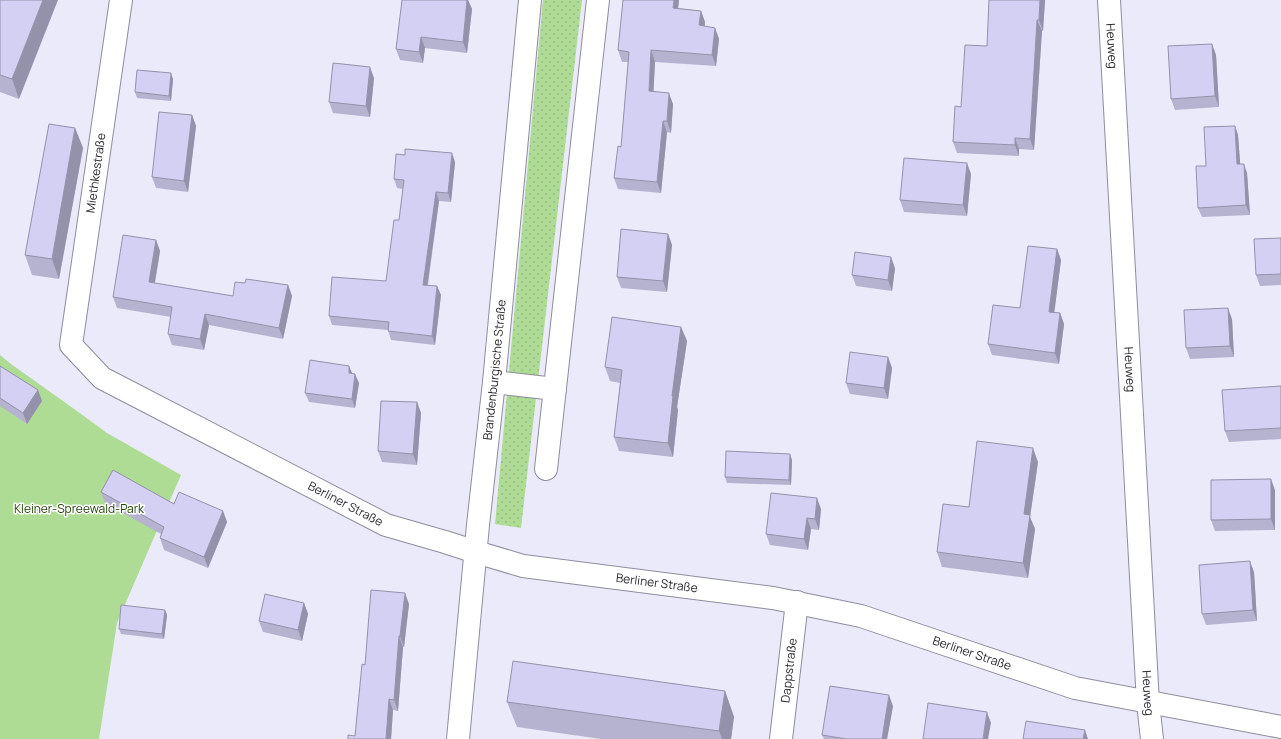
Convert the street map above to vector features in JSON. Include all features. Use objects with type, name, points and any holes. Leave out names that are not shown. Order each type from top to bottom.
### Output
[{"type":"street","name":"Miethkestraße","points":[[71,345],[121,0]]},
{"type":"street","name":"Brandenburgische Straße","points":[[458,739],[494,382],[530,0]]},
{"type":"street","points":[[546,469],[598,0]]},
{"type":"street","name":"Heuweg","points":[[1109,0],[1148,703],[1152,739]]},
{"type":"street","name":"Berliner Straße","points":[[71,345],[102,378],[386,525],[523,566],[797,602],[861,616],[1075,688],[1281,727]]},
{"type":"street","points":[[494,382],[555,389]]},
{"type":"street","name":"Dappstraße","points":[[781,739],[797,602]]},
{"type":"green space","points":[[543,0],[582,0],[521,528],[495,524]]},
{"type":"green space","name":"Kleiner-Spreewald-Park","points":[[0,355],[107,433],[181,475],[117,623],[99,739],[0,739]]},
{"type":"building","points":[[0,0],[43,0],[12,79],[0,75]]},
{"type":"building","points":[[402,0],[467,0],[463,42],[421,37],[419,52],[396,49]]},
{"type":"building","points":[[623,0],[674,0],[673,8],[701,11],[699,25],[715,28],[712,55],[651,50],[649,91],[669,93],[667,121],[663,121],[657,182],[614,178],[618,146],[621,147],[629,52],[618,50]]},
{"type":"building","points":[[989,0],[1040,0],[1039,20],[1037,20],[1030,139],[1015,138],[1015,145],[953,142],[955,106],[961,107],[965,45],[987,46]]},
{"type":"building","points":[[1212,44],[1215,96],[1171,99],[1168,46]]},
{"type":"building","points":[[333,63],[370,67],[366,106],[329,102]]},
{"type":"building","points":[[137,70],[171,73],[169,96],[135,92]]},
{"type":"building","points":[[159,112],[192,115],[184,181],[152,177]]},
{"type":"building","points":[[49,124],[75,128],[52,259],[25,255]]},
{"type":"building","points":[[1235,126],[1237,164],[1244,164],[1246,205],[1198,208],[1196,166],[1206,166],[1204,127]]},
{"type":"building","points":[[405,149],[452,153],[448,193],[436,192],[423,285],[437,286],[432,336],[388,331],[389,322],[329,316],[332,277],[386,281],[394,220],[399,220],[404,180],[394,179],[396,154],[405,155]]},
{"type":"building","points":[[904,158],[967,163],[963,205],[900,200]]},
{"type":"building","points":[[621,229],[668,234],[663,281],[617,277]]},
{"type":"building","points":[[123,235],[156,240],[149,282],[233,296],[235,282],[245,283],[246,279],[288,285],[279,328],[205,314],[200,339],[168,334],[172,307],[113,297]]},
{"type":"building","points":[[1281,238],[1281,274],[1256,275],[1254,239]]},
{"type":"building","points":[[1028,246],[1057,249],[1049,312],[1060,313],[1055,353],[988,344],[993,305],[1020,308]]},
{"type":"building","points":[[855,252],[891,257],[888,280],[852,275]]},
{"type":"building","points":[[1228,308],[1230,346],[1186,348],[1184,310]]},
{"type":"building","points":[[612,317],[681,327],[672,396],[668,443],[614,437],[622,370],[605,367]]},
{"type":"building","points":[[850,352],[888,357],[884,388],[846,383]]},
{"type":"building","points":[[310,360],[349,366],[349,373],[355,374],[352,399],[305,393]]},
{"type":"building","points":[[0,366],[38,390],[23,413],[0,398]]},
{"type":"building","points":[[1281,386],[1281,428],[1225,431],[1222,390]]},
{"type":"building","points":[[381,401],[417,402],[413,454],[378,451]]},
{"type":"building","points":[[977,441],[1033,448],[1024,514],[1030,515],[1023,563],[937,552],[943,504],[969,507]]},
{"type":"building","points":[[726,451],[790,454],[789,480],[725,477]]},
{"type":"building","points":[[113,470],[174,504],[179,492],[223,511],[204,557],[160,538],[164,527],[101,492]]},
{"type":"building","points":[[1271,479],[1271,519],[1211,520],[1211,480]]},
{"type":"building","points":[[771,493],[817,498],[815,519],[807,518],[804,539],[766,534]]},
{"type":"building","points":[[1250,561],[1253,610],[1202,614],[1199,565]]},
{"type":"building","points":[[371,590],[405,593],[399,636],[394,700],[389,699],[386,739],[348,739],[348,735],[355,736],[362,664],[365,665]]},
{"type":"building","points":[[265,594],[304,603],[298,630],[259,621]]},
{"type":"building","points":[[121,605],[165,610],[162,634],[119,629]]},
{"type":"building","points":[[513,661],[725,691],[719,731],[507,702]]},
{"type":"building","points":[[830,686],[889,695],[882,739],[847,739],[822,735]]},
{"type":"building","points":[[928,703],[987,712],[983,739],[923,739]]},
{"type":"building","points":[[1026,721],[1085,730],[1083,739],[1023,739]]}]
